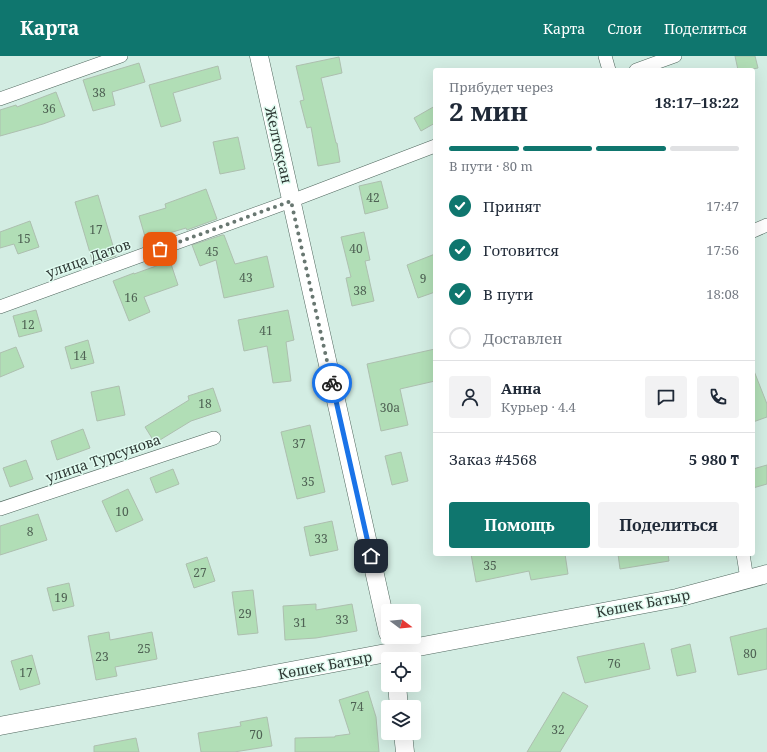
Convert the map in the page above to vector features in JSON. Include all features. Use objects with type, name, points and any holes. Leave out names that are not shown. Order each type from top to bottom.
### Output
[{"type":"street","points":[[0,99],[121,56]]},
{"type":"street","name":"Желтоқсан","points":[[259,56],[381,604]]},
{"type":"street","points":[[605,56],[608,68]]},
{"type":"street","points":[[642,68],[675,56]]},
{"type":"street","name":"улица Датов","points":[[0,307],[291,201],[433,147]]},
{"type":"street","points":[[755,230],[767,225]]},
{"type":"street","name":"улица Турсунова","points":[[1,507],[214,438]]},
{"type":"street","points":[[743,556],[747,579]]},
{"type":"street","name":"Көшек Батыр","points":[[0,726],[391,649],[677,598],[767,574]]},
{"type":"street","points":[[404,740],[405,752]]},
{"type":"building","points":[[735,56],[755,56],[758,68],[738,68]]},
{"type":"building","points":[[339,57],[342,73],[321,78],[337,143],[340,162],[318,166],[311,127],[307,128],[300,101],[304,100],[296,66]]},
{"type":"building","points":[[139,63],[145,82],[112,92],[115,105],[93,111],[83,80]]},
{"type":"building","points":[[218,66],[221,79],[173,93],[181,121],[161,127],[149,85]]},
{"type":"building","points":[[56,92],[65,116],[0,136],[0,110],[16,105],[17,107]]},
{"type":"building","points":[[433,107],[433,124],[421,131],[414,118]]},
{"type":"building","points":[[238,137],[245,169],[220,174],[213,142]]},
{"type":"building","points":[[381,181],[388,208],[365,214],[359,186]]},
{"type":"building","points":[[206,189],[217,219],[187,230],[186,228],[146,240],[139,216],[166,208],[165,204]]},
{"type":"building","points":[[98,195],[116,256],[93,263],[75,202]]},
{"type":"building","points":[[30,221],[39,247],[18,254],[14,244],[0,248],[0,232]]},
{"type":"building","points":[[364,232],[370,260],[365,261],[374,301],[352,306],[346,278],[351,277],[341,237]]},
{"type":"building","points":[[224,235],[235,264],[267,256],[274,287],[224,298],[216,260],[200,266],[192,245]]},
{"type":"building","points":[[433,255],[433,293],[418,298],[407,265]]},
{"type":"building","points":[[170,261],[178,285],[144,297],[150,312],[129,321],[113,281]]},
{"type":"building","points":[[36,310],[42,331],[19,337],[13,316]]},
{"type":"building","points":[[288,310],[294,340],[286,342],[291,381],[273,383],[267,346],[244,351],[238,320]]},
{"type":"building","points":[[88,340],[94,363],[71,369],[65,347]]},
{"type":"building","points":[[16,347],[24,367],[0,377],[0,353]]},
{"type":"building","points":[[433,349],[433,381],[400,389],[408,425],[381,431],[367,364]]},
{"type":"building","points":[[755,374],[767,404],[767,417],[755,421]]},
{"type":"building","points":[[119,386],[125,415],[97,421],[91,392]]},
{"type":"building","points":[[213,388],[221,411],[191,421],[155,443],[145,427],[189,400],[188,396]]},
{"type":"building","points":[[310,425],[325,492],[297,499],[281,432]]},
{"type":"building","points":[[83,429],[90,448],[57,460],[51,441]]},
{"type":"building","points":[[401,452],[408,481],[392,485],[385,456]]},
{"type":"building","points":[[26,460],[33,479],[10,487],[3,468]]},
{"type":"building","points":[[767,465],[767,484],[755,487],[755,468]]},
{"type":"building","points":[[173,469],[179,484],[156,493],[150,478]]},
{"type":"building","points":[[128,489],[143,520],[116,532],[102,501]]},
{"type":"building","points":[[38,514],[47,540],[0,555],[0,526]]},
{"type":"building","points":[[332,521],[338,550],[310,556],[304,527]]},
{"type":"building","points":[[471,556],[565,556],[568,574],[531,580],[529,571],[476,582]]},
{"type":"building","points":[[618,556],[668,556],[669,561],[620,569]]},
{"type":"building","points":[[207,557],[215,581],[194,588],[186,564]]},
{"type":"building","points":[[69,583],[74,606],[53,611],[47,588]]},
{"type":"building","points":[[253,590],[258,633],[238,635],[232,592]]},
{"type":"building","points":[[316,604],[316,610],[352,604],[357,631],[316,638],[285,640],[283,606]]},
{"type":"building","points":[[767,628],[767,669],[738,675],[730,637]]},
{"type":"building","points":[[109,632],[110,640],[152,632],[157,659],[115,667],[117,676],[96,680],[88,636]]},
{"type":"building","points":[[644,643],[650,669],[585,683],[577,657]]},
{"type":"building","points":[[690,644],[696,672],[677,676],[671,649]]},
{"type":"building","points":[[32,655],[40,684],[20,690],[11,661]]},
{"type":"building","points":[[368,691],[376,717],[379,752],[295,752],[295,738],[335,737],[350,734],[339,700]]},
{"type":"building","points":[[563,692],[588,706],[560,752],[527,752]]},
{"type":"building","points":[[267,717],[272,746],[234,752],[201,752],[198,733],[241,726],[240,722]]},
{"type":"building","points":[[136,738],[139,752],[94,752],[94,746]]},
{"type":"way so far","points":[[160,249],[291,201],[332,383]]},
{"type":"route","points":[[332,383],[371,556]]}]
